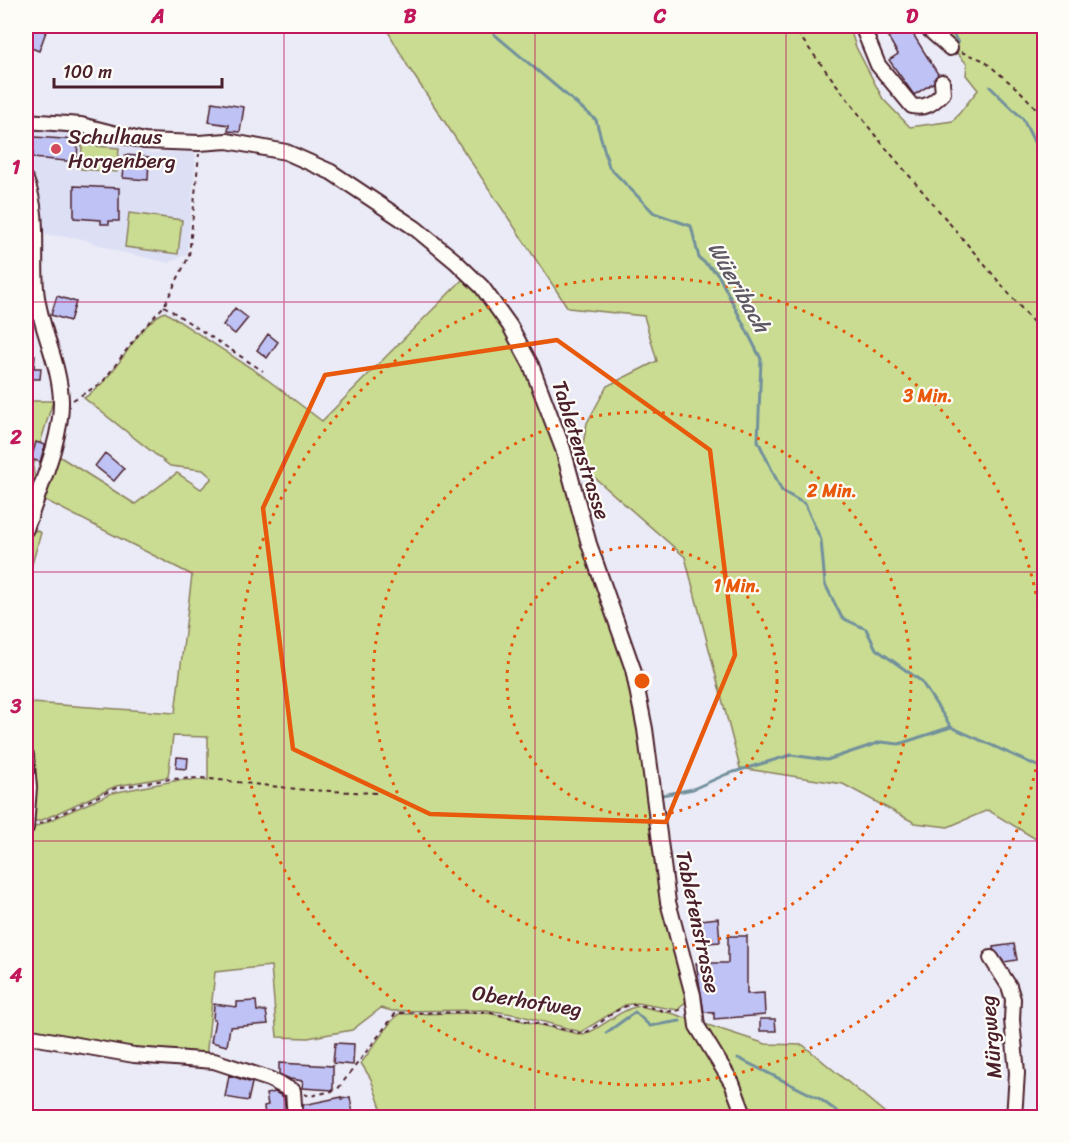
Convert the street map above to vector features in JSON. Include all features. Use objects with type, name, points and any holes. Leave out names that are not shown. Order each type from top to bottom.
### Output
[{"type":"street","points":[[862,26],[878,65],[912,106],[921,108],[932,104],[944,93],[942,82]]},
{"type":"street","points":[[926,26],[951,48]]},
{"type":"street","name":"Tabletenstrasse","points":[[26,121],[81,125],[144,141],[199,143],[227,141],[286,152],[331,172],[381,202],[455,261],[482,287],[510,326],[531,365],[563,449],[588,544],[633,669],[645,729],[668,902],[693,995],[697,1026],[732,1083],[746,1118]]},
{"type":"street","points":[[26,180],[32,194],[35,220],[34,267],[38,310],[52,354],[61,402],[55,439],[26,529]]},
{"type":"street","points":[[26,755],[29,787],[27,825]]},
{"type":"street","name":"Mürgweg","points":[[991,958],[1009,986],[1013,999],[1012,1020],[1017,1073],[1014,1118]]},
{"type":"street","points":[[26,1036],[134,1055],[214,1061],[269,1079],[293,1091],[294,1114]]},
{"type":"path","points":[[792,26],[874,134],[1044,335]]},
{"type":"path","points":[[951,48],[983,60],[1021,92],[1044,117]]},
{"type":"path","points":[[61,402],[83,395],[102,382],[140,332],[164,306],[189,256],[199,143]]},
{"type":"path","points":[[164,306],[263,371]]},
{"type":"path","points":[[27,825],[40,824],[116,788],[170,779],[201,778],[306,790],[377,793]]},
{"type":"path","name":"Oberhofweg","points":[[293,1091],[310,1096],[337,1090],[396,1013],[487,1012],[583,1034],[624,1007],[638,1005],[678,1011],[693,995]]},
{"type":"highlighted area","points":[[557,340],[710,450],[735,655],[666,822],[430,814],[293,749],[263,508],[325,375]]},
{"type":"shaded area","points":[[26,126],[89,133],[151,153],[192,151],[196,155],[187,254],[169,263],[117,251],[79,238],[41,234],[39,197],[26,166]]},
{"type":"green space","points":[[385,26],[849,26],[856,47],[883,99],[910,127],[953,121],[978,90],[966,75],[967,64],[932,26],[1044,26],[1044,844],[988,810],[948,827],[915,823],[843,784],[740,768],[685,557],[579,464],[587,423],[607,386],[657,361],[644,316],[568,308],[409,68]]},
{"type":"green space","points":[[82,145],[119,148],[117,172],[81,169]]},
{"type":"green space","points":[[26,188],[31,221],[30,311],[26,312]]},
{"type":"green space","points":[[129,213],[182,220],[178,254],[125,247]]},
{"type":"green space","points":[[467,275],[481,291],[533,376],[629,670],[689,998],[678,1010],[637,1003],[625,1005],[581,1032],[518,1015],[487,1010],[392,1011],[381,1008],[352,1030],[308,1038],[277,1037],[271,966],[215,972],[206,1058],[26,1034],[26,836],[28,830],[112,793],[179,780],[208,780],[208,737],[173,736],[168,777],[116,786],[40,821],[35,821],[31,816],[32,788],[26,737],[26,686],[32,703],[175,713],[192,575],[39,497],[54,453],[135,504],[177,473],[201,489],[212,478],[203,470],[170,466],[84,398],[107,378],[145,327],[165,312],[260,374],[322,421]]},
{"type":"green space","points":[[26,401],[53,401],[33,467],[36,487],[26,520]]},
{"type":"green space","points":[[29,527],[41,533],[26,585],[26,537]]},
{"type":"green space","points":[[639,1006],[674,1014],[766,1044],[803,1045],[890,1117],[384,1117],[371,1079],[361,1063],[399,1014],[488,1013],[583,1035],[624,1011]]},
{"type":"building","points":[[26,26],[48,26],[39,51],[26,46]]},
{"type":"building","points":[[908,26],[938,74],[933,83],[914,95],[889,60],[898,54],[888,37]]},
{"type":"building","points":[[212,102],[244,107],[240,132],[228,131],[229,125],[209,122]]},
{"type":"building","name":"Schulhaus Horgenberg","points":[[34,137],[78,140],[77,162],[33,158]]},
{"type":"building","points":[[125,155],[149,157],[148,180],[123,178]]},
{"type":"building","points":[[74,186],[119,188],[119,221],[101,224],[101,220],[74,218]]},
{"type":"building","points":[[57,296],[76,302],[70,321],[51,315]]},
{"type":"building","points":[[235,308],[248,318],[235,334],[223,325]]},
{"type":"building","points":[[268,334],[278,342],[267,358],[257,350]]},
{"type":"building","points":[[26,355],[35,355],[34,368],[41,368],[40,379],[26,379]]},
{"type":"building","points":[[36,442],[45,445],[40,462],[31,459]]},
{"type":"building","points":[[105,453],[124,469],[114,481],[95,466]]},
{"type":"building","points":[[177,757],[188,758],[187,769],[176,768]]},
{"type":"building","points":[[718,918],[720,942],[707,943],[706,938],[703,938],[701,920]]},
{"type":"building","points":[[728,936],[747,936],[747,994],[764,993],[765,1015],[714,1019],[714,1013],[704,1012],[696,963],[728,963]]},
{"type":"building","points":[[1014,944],[1017,960],[1004,962],[993,949],[993,947]]},
{"type":"building","points":[[256,1001],[257,1011],[266,1011],[268,1024],[230,1027],[227,1046],[211,1042],[215,1020],[213,1020],[214,1004],[237,1007],[237,1002]]},
{"type":"building","points":[[760,1019],[775,1019],[776,1031],[760,1031]]},
{"type":"building","points":[[335,1043],[354,1044],[353,1065],[333,1063]]},
{"type":"building","points":[[279,1063],[333,1066],[333,1090],[302,1088],[303,1081],[279,1074]]},
{"type":"building","points":[[229,1075],[252,1083],[248,1101],[225,1097]]},
{"type":"building","points":[[275,1092],[284,1097],[286,1115],[265,1117],[264,1106],[268,1105],[266,1094]]},
{"type":"building","points":[[342,1097],[342,1099],[350,1097],[353,1114],[347,1115],[347,1118],[304,1118],[303,1105]]},
{"type":"waterway","name":"Wüeribach","points":[[491,26],[494,34],[596,120],[609,167],[654,213],[691,226],[699,258],[718,274],[761,359],[758,441],[782,491],[805,504],[821,540],[825,584],[842,618],[866,629],[876,649],[921,681],[951,727],[1044,769]]},
{"type":"waterway","points":[[949,26],[958,43]]},
{"type":"waterway","points":[[990,87],[1023,119],[1039,152],[1044,157]]},
{"type":"waterway","name":"Wüeribach","points":[[662,795],[693,789],[727,774],[791,755],[827,760],[881,742],[899,744],[951,727]]},
{"type":"waterway","points":[[606,1033],[635,1012],[650,1026],[680,1021]]},
{"type":"waterway","points":[[738,1058],[820,1099],[846,1118]]},
{"type":"place","name":"Schulhaus Horgenberg","points":[[56,149]]}]
